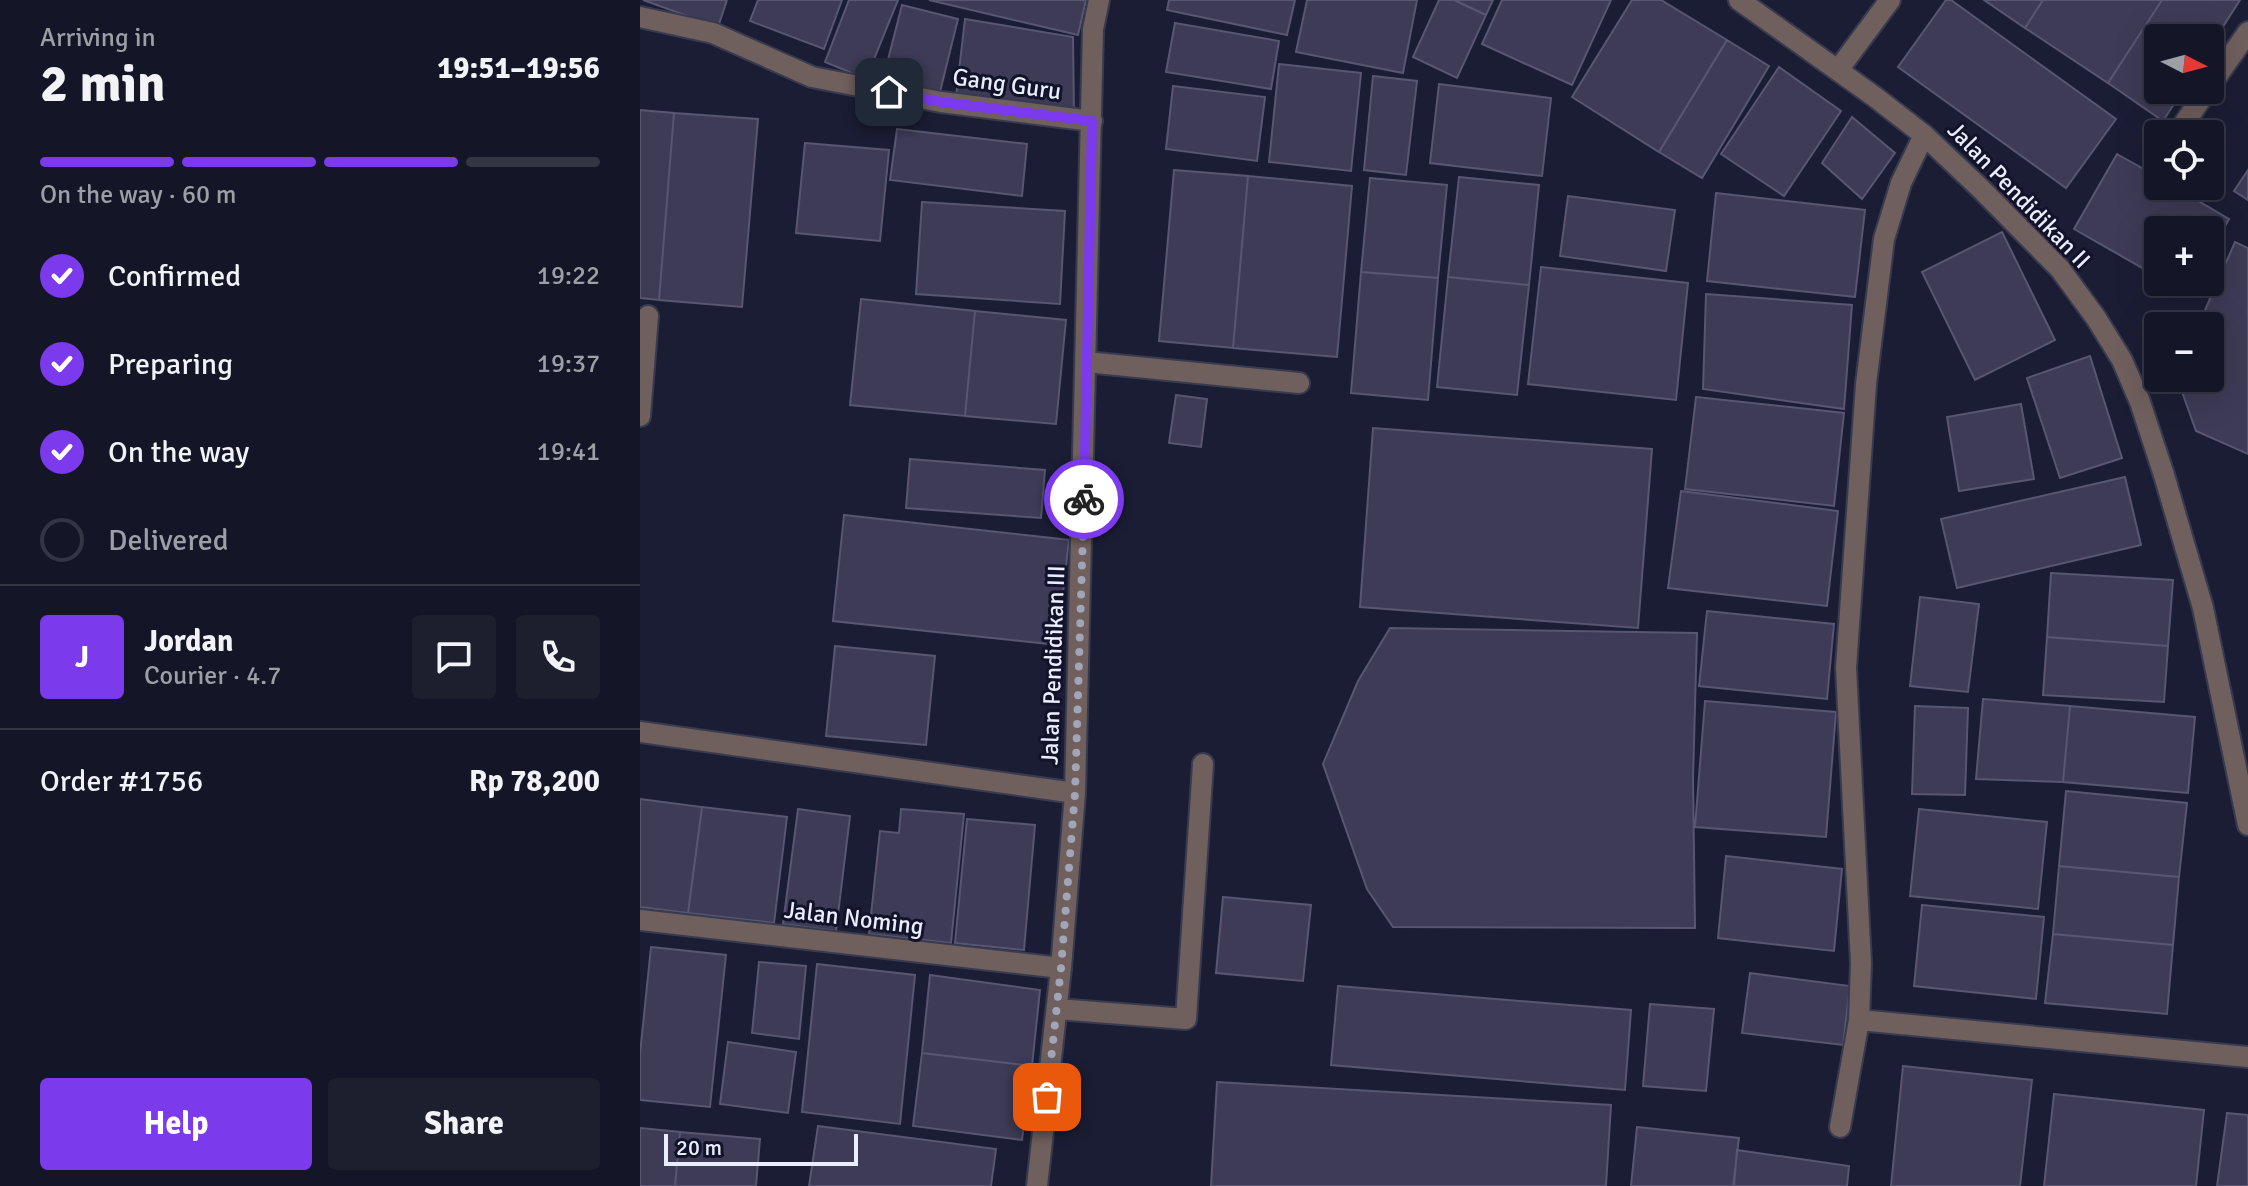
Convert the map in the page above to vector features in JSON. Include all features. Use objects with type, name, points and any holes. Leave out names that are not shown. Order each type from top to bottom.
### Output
[{"type":"street","name":"Jalan Pendidikan III","points":[[1037,1186],[1061,968],[1075,793],[1093,29],[1099,0]]},
{"type":"street","name":"Jalan Pendidikan II","points":[[1739,0],[1924,135],[2060,269],[2122,360],[2140,402],[2164,475],[2203,608],[2248,825]]},
{"type":"street","points":[[1838,70],[1890,0]]},
{"type":"street","name":"Gang Guru","points":[[640,17],[713,33],[812,77],[941,102],[1092,121]]},
{"type":"street","points":[[2224,66],[2248,32]]},
{"type":"street","points":[[1840,1127],[1859,1020],[1861,963],[1846,668],[1866,384],[1884,239],[1901,183],[1924,135]]},
{"type":"street","points":[[640,416],[648,316]]},
{"type":"street","points":[[1086,362],[1299,383]]},
{"type":"street","points":[[640,732],[1075,793]]},
{"type":"street","points":[[1057,1009],[1186,1019],[1203,764]]},
{"type":"street","name":"Jalan Noming","points":[[640,920],[1061,968]]},
{"type":"street","points":[[1859,1020],[2248,1057]]},
{"type":"building","points":[[643,0],[727,0],[718,27]]},
{"type":"building","points":[[758,0],[842,0],[824,49],[750,21]]},
{"type":"building","points":[[849,0],[898,0],[866,79],[825,62]]},
{"type":"building","points":[[929,0],[1086,0],[1078,35]]},
{"type":"building","points":[[1169,0],[1295,0],[1287,35],[1167,10]]},
{"type":"building","points":[[1307,0],[1417,0],[1403,73],[1296,52]]},
{"type":"building","points":[[1439,0],[1454,0],[1486,15],[1457,78],[1413,57]]},
{"type":"building","points":[[1454,0],[1493,0],[1486,15]]},
{"type":"building","points":[[1502,0],[1611,0],[1572,85],[1482,44]]},
{"type":"building","points":[[1632,0],[1661,0],[1727,40],[1659,152],[1572,97]]},
{"type":"building","points":[[1946,0],[1951,0],[2116,119],[2066,188],[1898,67]]},
{"type":"building","points":[[1984,0],[2043,0],[2025,28]]},
{"type":"building","points":[[2043,0],[2162,0],[2108,83],[2025,28]]},
{"type":"building","points":[[2162,0],[2240,0],[2224,25],[2146,24]]},
{"type":"building","points":[[902,5],[958,19],[939,96],[882,83]]},
{"type":"building","points":[[965,19],[1073,37],[1074,113],[956,97]]},
{"type":"building","points":[[1175,23],[1279,41],[1271,89],[1166,72]]},
{"type":"building","points":[[2144,28],[2144,104],[2174,104],[2162,120],[2108,83]]},
{"type":"building","points":[[1727,40],[1769,66],[1702,178],[1659,152]]},
{"type":"building","points":[[1279,64],[1361,73],[1351,171],[1269,162]]},
{"type":"building","points":[[1779,67],[1841,111],[1784,196],[1721,154]]},
{"type":"building","points":[[1373,76],[1417,81],[1406,175],[1364,170]]},
{"type":"building","points":[[1439,84],[1551,98],[1542,176],[1430,163]]},
{"type":"building","points":[[1173,86],[1265,97],[1257,161],[1166,149]]},
{"type":"building","points":[[640,110],[674,113],[659,300],[640,298]]},
{"type":"building","points":[[674,113],[758,119],[742,307],[659,300]]},
{"type":"building","points":[[1852,117],[1895,153],[1862,199],[1822,163]]},
{"type":"building","points":[[897,129],[1027,144],[1022,196],[890,180]]},
{"type":"building","points":[[805,143],[889,150],[880,241],[796,233]]},
{"type":"building","points":[[2117,154],[2144,169],[2144,200],[2197,200],[2224,216],[2144,216],[2144,269],[2074,229]]},
{"type":"building","points":[[1174,170],[1248,176],[1233,348],[1159,341]]},
{"type":"building","points":[[2248,170],[2248,200],[2234,191]]},
{"type":"building","points":[[1248,176],[1352,186],[1337,357],[1233,348]]},
{"type":"building","points":[[1459,177],[1539,185],[1529,285],[1448,277]]},
{"type":"building","points":[[1370,178],[1447,185],[1438,278],[1361,272]]},
{"type":"building","points":[[1716,193],[1865,210],[1855,297],[1707,281]]},
{"type":"building","points":[[1568,196],[1675,210],[1666,271],[1560,256]]},
{"type":"building","points":[[922,202],[1065,211],[1060,304],[916,294]]},
{"type":"building","points":[[2002,232],[2055,340],[1975,380],[1922,272]]},
{"type":"building","points":[[2235,242],[2248,248],[2248,454],[2196,431],[2182,392],[2224,392],[2224,312],[2204,312],[2211,296],[2224,296],[2224,267]]},
{"type":"building","points":[[1541,267],[1688,283],[1676,400],[1528,384]]},
{"type":"building","points":[[1361,272],[1438,278],[1428,400],[1351,393]]},
{"type":"building","points":[[1448,277],[1529,285],[1517,395],[1437,387]]},
{"type":"building","points":[[1706,294],[1852,305],[1844,409],[1703,389]]},
{"type":"building","points":[[861,299],[975,311],[965,416],[850,405]]},
{"type":"building","points":[[975,311],[1066,320],[1056,424],[965,416]]},
{"type":"building","points":[[2090,356],[2122,458],[2060,478],[2027,378]]},
{"type":"building","points":[[1176,395],[1207,399],[1201,447],[1169,443]]},
{"type":"building","points":[[1696,397],[1844,413],[1834,506],[1685,489]]},
{"type":"building","points":[[2021,404],[2034,479],[1959,491],[1947,417]]},
{"type":"building","points":[[1373,428],[1652,449],[1638,628],[1360,607]]},
{"type":"building","points":[[910,459],[1045,470],[1041,518],[906,508]]},
{"type":"building","points":[[2125,477],[2141,545],[1957,588],[1941,519]]},
{"type":"building","points":[[1681,491],[1838,511],[1827,606],[1668,588]]},
{"type":"building","points":[[844,515],[1069,540],[1057,645],[833,621]]},
{"type":"building","points":[[2051,573],[2173,580],[2168,646],[2047,637]]},
{"type":"building","points":[[1920,597],[1979,604],[1968,692],[1910,686]]},
{"type":"building","points":[[1707,611],[1834,624],[1827,699],[1699,686]]},
{"type":"building","points":[[1390,628],[1697,633],[1693,779],[1695,928],[1393,927],[1367,889],[1323,764],[1358,681]]},
{"type":"building","points":[[2047,637],[2168,646],[2164,702],[2043,695]]},
{"type":"building","points":[[835,646],[935,656],[926,745],[826,736]]},
{"type":"building","points":[[1983,699],[2070,706],[2063,782],[1976,779]]},
{"type":"building","points":[[1705,701],[1836,712],[1826,837],[1695,827]]},
{"type":"building","points":[[1915,706],[1968,708],[1965,795],[1912,794]]},
{"type":"building","points":[[2070,706],[2195,717],[2188,793],[2063,782]]},
{"type":"building","points":[[2066,791],[2187,803],[2179,877],[2059,866]]},
{"type":"building","points":[[640,799],[702,807],[688,913],[640,907]]},
{"type":"building","points":[[702,807],[787,817],[774,923],[688,913]]},
{"type":"building","points":[[798,809],[850,816],[836,931],[783,924]]},
{"type":"building","points":[[901,809],[964,814],[951,943],[869,934],[880,831],[899,833]]},
{"type":"building","points":[[1919,809],[2047,822],[2038,909],[1910,896]]},
{"type":"building","points":[[967,819],[1035,825],[1024,950],[955,943]]},
{"type":"building","points":[[1726,856],[1842,869],[1834,951],[1718,938]]},
{"type":"building","points":[[2059,866],[2179,877],[2173,945],[2053,934]]},
{"type":"building","points":[[1223,897],[1311,905],[1303,981],[1216,973]]},
{"type":"building","points":[[1922,905],[2044,917],[2036,999],[1914,986]]},
{"type":"building","points":[[2053,934],[2173,945],[2167,1014],[2045,1003]]},
{"type":"building","points":[[651,947],[726,955],[710,1107],[640,1100],[640,1054]]},
{"type":"building","points":[[759,962],[806,966],[799,1039],[752,1033]]},
{"type":"building","points":[[817,964],[915,975],[900,1124],[802,1112]]},
{"type":"building","points":[[1750,973],[1850,986],[1843,1045],[1742,1033]]},
{"type":"building","points":[[930,975],[1040,990],[1032,1066],[922,1053]]},
{"type":"building","points":[[1338,986],[1631,1010],[1625,1090],[1331,1065]]},
{"type":"building","points":[[1650,1004],[1714,1009],[1706,1091],[1643,1086]]},
{"type":"building","points":[[728,1042],[796,1052],[788,1113],[720,1104]]},
{"type":"building","points":[[922,1053],[1032,1066],[1022,1140],[913,1126]]},
{"type":"building","points":[[1903,1066],[2032,1080],[2020,1186],[1891,1186]]},
{"type":"building","points":[[1217,1082],[1611,1105],[1606,1186],[1211,1186]]},
{"type":"building","points":[[2054,1094],[2204,1110],[2196,1186],[2044,1186]]},
{"type":"building","points":[[2227,1113],[2248,1115],[2248,1186],[2217,1186]]},
{"type":"building","points":[[818,1126],[996,1149],[991,1186],[809,1186]]},
{"type":"building","points":[[1637,1127],[1739,1138],[1733,1186],[1631,1186]]},
{"type":"building","points":[[640,1128],[680,1132],[675,1186],[640,1186]]},
{"type":"building","points":[[680,1132],[760,1139],[756,1186],[675,1186]]},
{"type":"building","points":[[1737,1150],[1849,1166],[1847,1186],[1734,1186]]},
{"type":"way so far","points":[[1047,1097],[1075,793],[1084,499]]},
{"type":"route","points":[[889,92],[941,102],[1092,121],[1084,499]]}]
